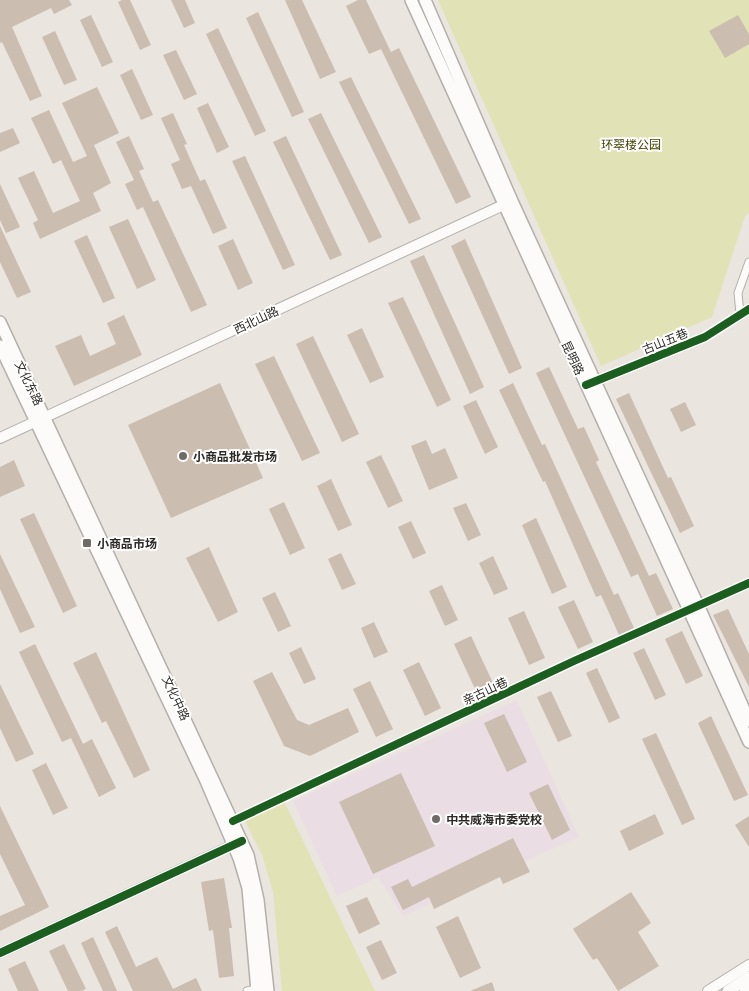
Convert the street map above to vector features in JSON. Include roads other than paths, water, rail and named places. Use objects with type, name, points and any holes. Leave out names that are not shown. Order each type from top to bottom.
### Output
[{"type":"main road","name":"昆明路","points":[[412,0],[591,383],[693,609],[749,742]]},
{"type":"main road","name":"昆明路","points":[[425,0],[508,203]]},
{"type":"main road","name":"西北山路","points":[[0,438],[508,203]]},
{"type":"main road","name":"文化东路","points":[[0,322],[41,419]]},
{"type":"main road","points":[[0,346],[41,419],[206,781],[238,843]]},
{"type":"main road","name":"文化中路","points":[[41,419],[233,821],[238,843],[252,869],[258,900],[259,990]]},
{"type":"main road","name":"昆明路","points":[[693,609],[749,721]]},
{"type":"main road","points":[[708,991],[749,965]]},
{"type":"main road","points":[[728,991],[749,978]]},
{"type":"main road","points":[[745,991],[749,988]]},
{"type":"street","points":[[740,314],[738,293],[749,262]]},
{"type":"street","name":"古山五巷","points":[[591,383],[705,337],[749,309]]},
{"type":"street","name":"亲古山巷","points":[[233,821],[574,661],[749,583]]},
{"type":"street","points":[[0,953],[238,843]]},
{"type":"place","name":"小商品批发市场","points":[[183,456]]},
{"type":"place","name":"小商品市场","points":[[87,543]]},
{"type":"place","name":"中共威海市委党校","points":[[436,819]]},
{"type":"park label","name":"环翠楼公园","points":[[631,144]]}]
